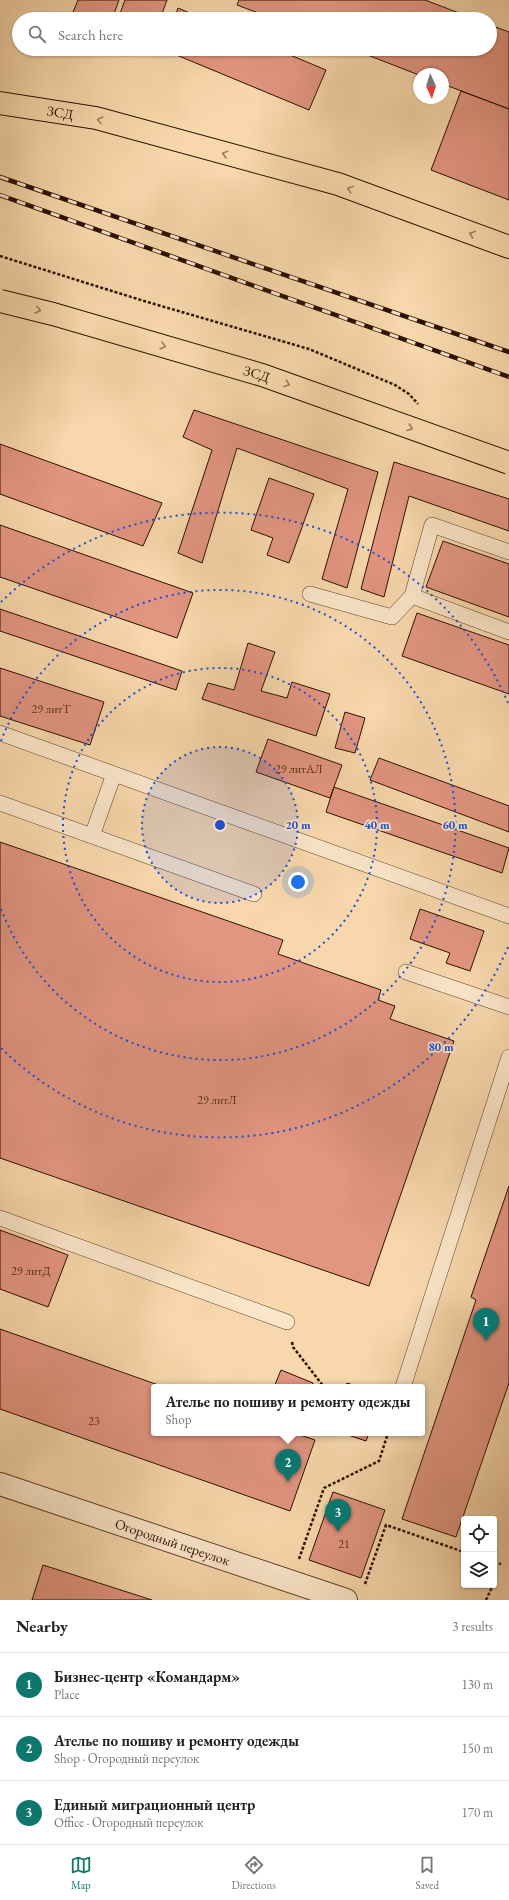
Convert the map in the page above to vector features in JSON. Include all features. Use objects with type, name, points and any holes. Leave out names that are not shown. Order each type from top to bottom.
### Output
[{"type":"highway","name":"ЗСД","points":[[0,103],[96,118],[338,184],[509,247]]},
{"type":"highway","name":"ЗСД","points":[[0,301],[61,316],[262,375],[509,463]]},
{"type":"street","name":"Огородный переулок","points":[[0,1484],[354,1595]]},
{"type":"lane","points":[[310,594],[392,617],[412,596],[432,525],[509,552]]},
{"type":"lane","points":[[412,596],[509,632]]},
{"type":"lane","points":[[0,734],[509,916]]},
{"type":"lane","points":[[92,836],[114,774]]},
{"type":"lane","points":[[0,803],[254,894]]},
{"type":"lane","points":[[406,972],[509,1007]]},
{"type":"lane","points":[[404,1384],[509,1057]]},
{"type":"lane","points":[[0,1218],[287,1322]]},
{"type":"path","points":[[0,256],[144,301],[309,349],[395,385],[409,394],[419,405]]},
{"type":"path","points":[[287,1322],[293,1347],[322,1384]]},
{"type":"path","points":[[298,1560],[324,1488],[378,1461],[387,1436]]},
{"type":"path","points":[[354,1595],[386,1525],[461,1551]]},
{"type":"path","points":[[497,1563],[501,1564]]},
{"type":"path","points":[[486,1600],[491,1588]]},
{"type":"building","points":[[78,0],[119,0],[115,12],[73,12]]},
{"type":"building","points":[[125,0],[167,0],[163,12],[121,12]]},
{"type":"building","points":[[239,0],[425,0],[457,12],[256,12],[237,5]]},
{"type":"building","points":[[178,8],[187,12],[177,12]]},
{"type":"building","points":[[497,28],[509,32],[509,109],[449,86],[449,68],[413,68],[413,73],[370,56],[497,56]]},
{"type":"building","points":[[179,56],[293,56],[326,70],[309,110]]},
{"type":"building","points":[[461,91],[509,109],[509,200],[431,170]]},
{"type":"building","points":[[194,410],[378,472],[347,588],[322,579],[348,489],[237,448],[202,563],[178,553],[212,450],[183,437]]},
{"type":"building","points":[[0,444],[162,503],[143,546],[0,494]]},
{"type":"building","points":[[394,462],[509,499],[509,531],[409,496],[384,597],[361,589]]},
{"type":"building","points":[[269,478],[314,494],[289,563],[267,555],[273,538],[251,530]]},
{"type":"building","points":[[0,525],[193,593],[177,638],[0,577]]},
{"type":"building","points":[[443,541],[509,564],[509,617],[426,587]]},
{"type":"building","points":[[0,609],[182,671],[176,690],[0,631]]},
{"type":"building","points":[[417,613],[509,645],[509,694],[402,656]]},
{"type":"building","points":[[248,643],[275,652],[261,691],[287,698],[292,682],[330,694],[316,736],[202,699],[208,683],[234,690]]},
{"type":"building","points":[[0,668],[104,702],[90,745],[0,716]]},
{"type":"building","points":[[345,712],[365,718],[355,753],[335,748]]},
{"type":"building","points":[[268,739],[342,765],[330,798],[256,772]]},
{"type":"building","points":[[379,758],[509,806],[509,832],[370,780]]},
{"type":"building","points":[[334,787],[509,848],[502,873],[326,812]]},
{"type":"building","points":[[0,842],[283,940],[278,954],[381,990],[378,1000],[395,1006],[390,1019],[454,1041],[369,1286],[0,1158]]},
{"type":"building","points":[[420,909],[484,931],[470,971],[446,963],[450,953],[410,939]]},
{"type":"building","points":[[509,1186],[509,1383],[463,1516],[461,1516],[461,1522],[456,1537],[402,1519],[476,1300],[471,1297]]},
{"type":"building","points":[[0,1230],[68,1255],[48,1307],[0,1289]]},
{"type":"building","points":[[0,1329],[156,1384],[151,1384],[151,1436],[303,1436],[315,1440],[290,1511],[0,1409]]},
{"type":"building","points":[[281,1370],[313,1383],[313,1384],[275,1384]]},
{"type":"building","points":[[351,1436],[368,1436],[366,1441]]},
{"type":"building","points":[[333,1492],[385,1510],[361,1578],[309,1560]]},
{"type":"building","points":[[43,1565],[152,1600],[32,1600]]},
{"type":"railway","points":[[0,177],[509,352]]},
{"type":"railway","points":[[0,195],[509,377]]},
{"type":"place","name":"Бизнес-центр «Командарм»","points":[[486,1341]]},
{"type":"place","name":"Ателье по пошиву и ремонту одежды","points":[[288,1482]]},
{"type":"place","name":"Единый миграционный центр","points":[[338,1532]]}]
